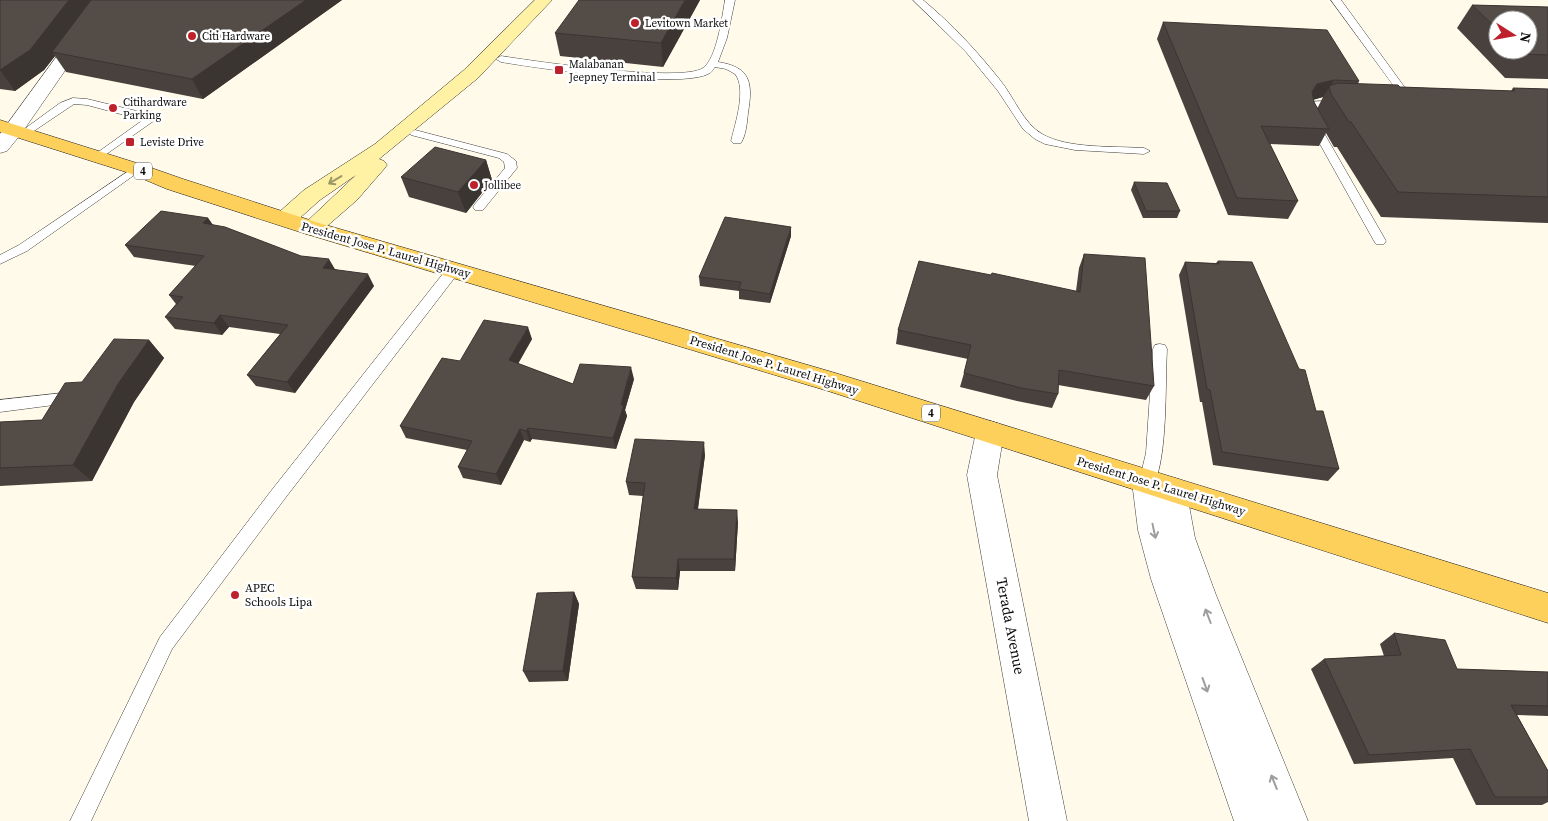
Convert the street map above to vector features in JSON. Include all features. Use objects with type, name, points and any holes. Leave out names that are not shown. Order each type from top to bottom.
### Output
[{"type":"main road","points":[[285,219],[312,195],[382,148],[464,80],[544,0]]},
{"type":"main road","points":[[311,228],[349,196],[382,161],[471,87],[501,59],[556,0]]},
{"type":"main road","name":"President Jose P. Laurel Highway","points":[[13,130],[311,228],[832,382],[1548,608]]},
{"type":"street","points":[[0,148],[106,0]]},
{"type":"street","name":"Terada Avenue","points":[[990,432],[982,475],[1048,821]]},
{"type":"street","points":[[1159,486],[1152,530],[1167,579],[1253,821]]},
{"type":"street","points":[[1159,486],[1289,821]]},
{"type":"lane","points":[[501,59],[667,77],[697,76],[706,71],[716,56],[730,0]]},
{"type":"lane","points":[[918,0],[940,18],[998,84],[1023,120],[1038,137],[1057,144],[1144,151]]},
{"type":"lane","points":[[1336,0],[1406,96],[1406,102],[1399,105],[1390,105]]},
{"type":"lane","points":[[712,64],[729,67],[739,72],[744,78],[745,103],[737,141]]},
{"type":"lane","points":[[13,130],[64,105],[79,100],[145,116],[150,120],[98,157]]},
{"type":"lane","points":[[1352,103],[1318,103],[1313,104],[1309,110],[1311,119],[1380,241]]},
{"type":"lane","points":[[415,133],[503,156],[510,161],[511,168],[479,207]]},
{"type":"lane","points":[[0,260],[22,248],[136,169]]},
{"type":"lane","points":[[80,821],[166,643],[283,488],[454,269]]},
{"type":"lane","points":[[1159,486],[1154,453],[1160,349]]},
{"type":"lane","points":[[0,406],[72,398]]},
{"type":"building","points":[[0,0],[69,0],[30,50],[0,70]]},
{"type":"building","points":[[91,0],[306,0],[192,79],[52,52]]},
{"type":"building","points":[[579,0],[685,0],[661,43],[555,33]]},
{"type":"building","points":[[1472,5],[1548,7],[1548,55],[1538,55],[1538,10],[1488,10],[1488,20]]},
{"type":"building","points":[[1163,22],[1327,30],[1359,81],[1334,80],[1317,84],[1312,92],[1314,102],[1329,129],[1261,126],[1298,201],[1237,198]]},
{"type":"building","points":[[1338,83],[1515,91],[1513,88],[1548,89],[1548,197],[1398,192],[1331,94],[1329,86]]},
{"type":"building","points":[[435,147],[486,160],[458,192],[401,177]]},
{"type":"building","points":[[1134,182],[1167,183],[1180,211],[1146,211]]},
{"type":"building","points":[[161,211],[208,218],[203,223],[225,227],[301,256],[329,259],[323,268],[368,274],[287,382],[247,375],[288,325],[220,315],[214,323],[165,317],[183,297],[169,295],[204,256],[125,245]]},
{"type":"building","points":[[725,217],[791,227],[770,294],[739,289],[741,282],[699,277]]},
{"type":"building","points":[[1084,254],[1145,258],[1154,386],[1059,370],[1058,394],[1021,388],[964,373],[971,345],[898,330],[919,261],[991,275],[992,273],[1080,292]]},
{"type":"building","points":[[1218,261],[1252,262],[1299,369],[1305,370],[1316,411],[1323,411],[1339,469],[1222,452],[1210,390],[1207,389],[1185,262],[1219,264]]},
{"type":"building","points":[[484,320],[528,327],[509,360],[573,384],[580,364],[631,367],[621,405],[624,405],[613,438],[528,428],[526,431],[520,429],[496,474],[458,467],[472,441],[400,426],[442,358],[460,361]]},
{"type":"building","points":[[114,339],[149,340],[118,384],[73,465],[0,468],[0,422],[42,420],[65,383],[82,382]]},
{"type":"building","points":[[635,439],[704,442],[694,509],[737,510],[734,559],[678,559],[676,578],[632,577],[645,483],[626,482]]},
{"type":"building","points":[[574,592],[563,671],[523,671],[537,593]]},
{"type":"building","points":[[1394,633],[1445,640],[1457,669],[1548,672],[1548,706],[1511,705],[1548,771],[1548,797],[1495,797],[1470,749],[1369,755],[1324,659],[1401,655]]},
{"type":"place","name":"Levitown Market","points":[[635,23]]},
{"type":"place","name":"Citi Hardware","points":[[192,36]]},
{"type":"place","name":"Malabanan Jeepney Terminal","points":[[559,70]]},
{"type":"place","name":"Citihardware Parking","points":[[113,108]]},
{"type":"place","name":"Leviste Drive","points":[[130,142]]},
{"type":"place","name":"Jollibee","points":[[474,185]]},
{"type":"place","name":"APEC Schools Lipa","points":[[235,595]]}]
